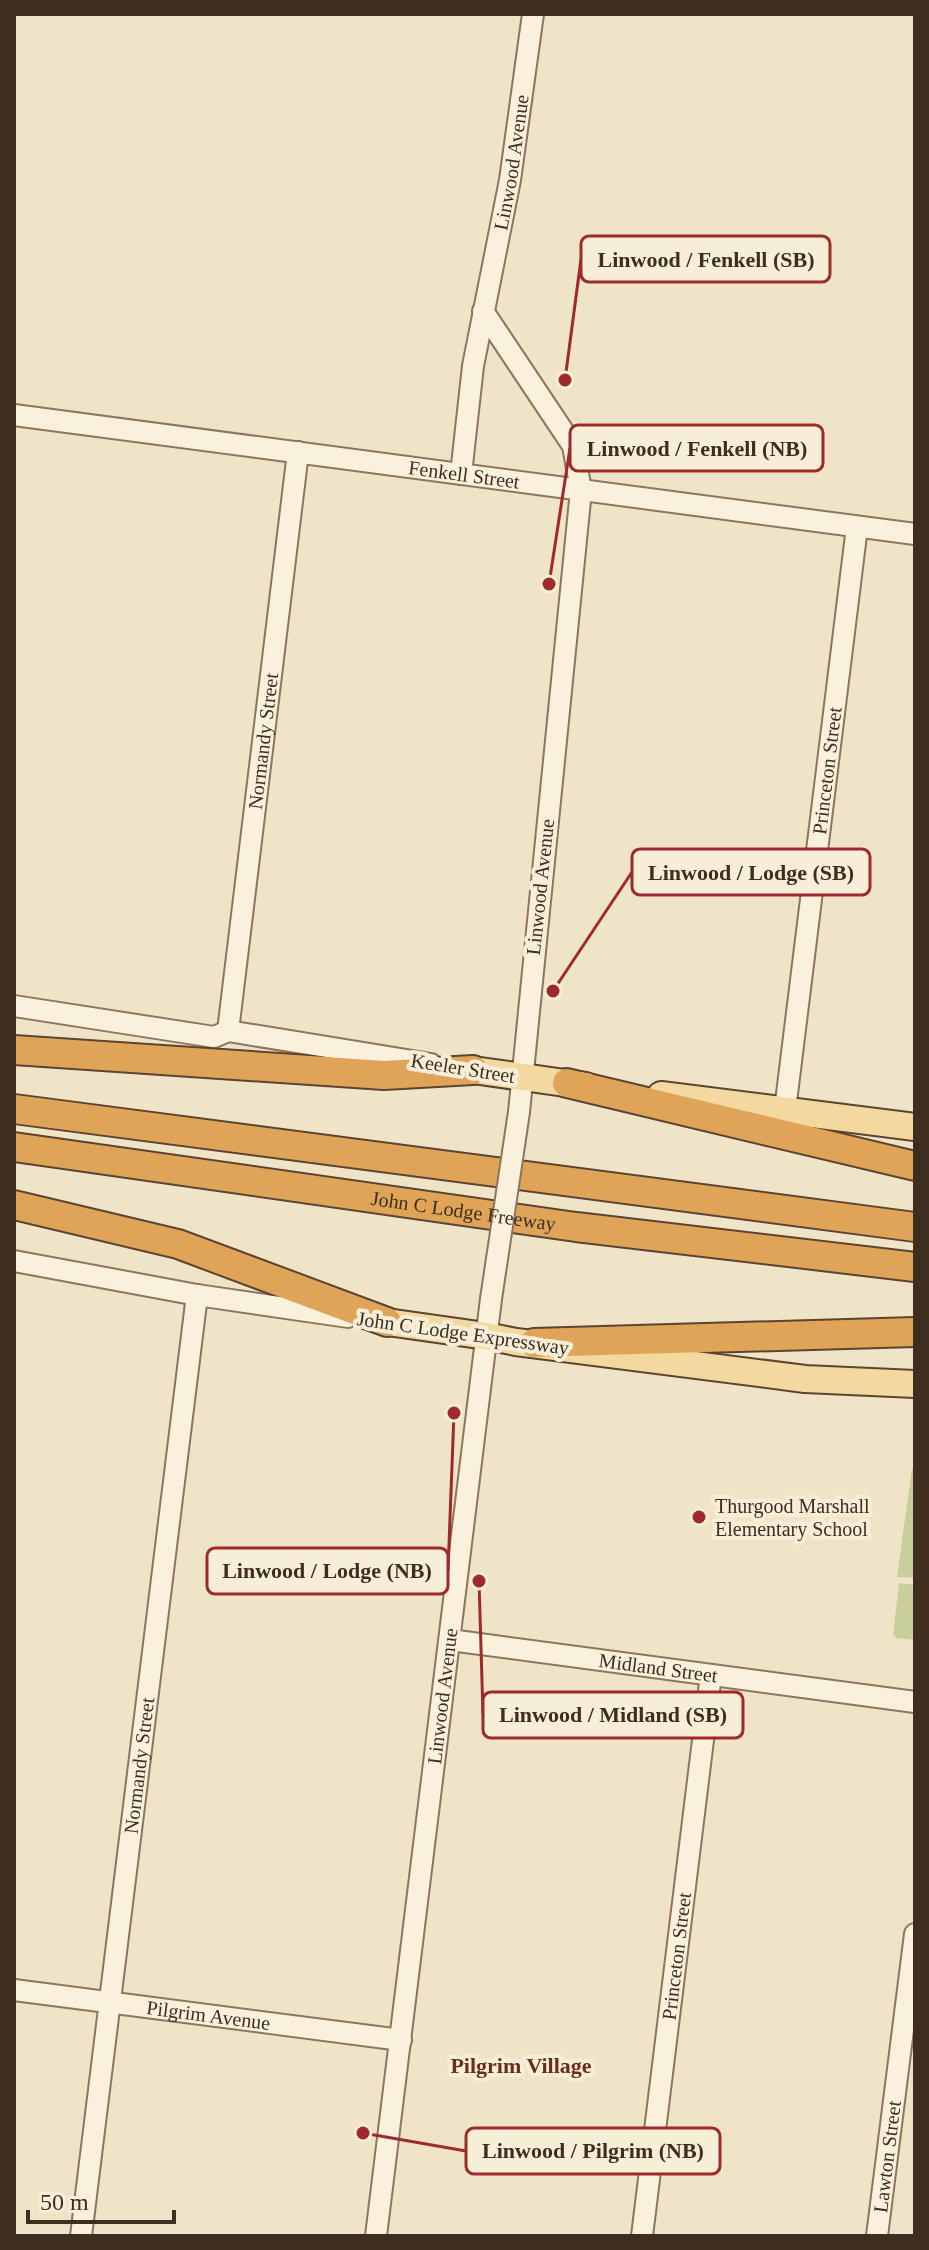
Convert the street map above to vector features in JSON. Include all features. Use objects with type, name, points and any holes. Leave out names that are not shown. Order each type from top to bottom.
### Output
[{"type":"highway","points":[[14,1050],[384,1075],[473,1070]]},
{"type":"highway","points":[[567,1083],[915,1166]]},
{"type":"highway","name":"John C Lodge Freeway","points":[[14,1109],[915,1227]]},
{"type":"highway","name":"John C Lodge Freeway","points":[[14,1147],[576,1227],[915,1267]]},
{"type":"highway","points":[[14,1205],[178,1244],[387,1322]]},
{"type":"highway","points":[[534,1343],[915,1332]]},
{"type":"main road","name":"Keeler Street","points":[[473,1070],[915,1127]]},
{"type":"main road","name":"John C Lodge Expressway","points":[[387,1322],[805,1379],[915,1384]]},
{"type":"street","name":"Linwood Avenue","points":[[461,474],[469,392],[510,180],[533,14]]},
{"type":"street","name":"Linwood Avenue","points":[[376,2236],[486,1336],[523,1078],[581,490],[573,446],[483,311]]},
{"type":"street","name":"Fenkell Street","points":[[14,415],[915,534]]},
{"type":"street","name":"Normandy Street","points":[[228,1031],[298,452]]},
{"type":"street","name":"Princeton Street","points":[[785,1110],[857,527]]},
{"type":"street","name":"Keeler Street","points":[[14,1006],[214,1037],[228,1031],[473,1070]]},
{"type":"street","name":"John C Lodge Expressway","points":[[14,1261],[197,1295],[387,1322]]},
{"type":"street","name":"Normandy Street","points":[[81,2236],[197,1295]]},
{"type":"street","name":"Midland Street","points":[[450,1640],[915,1702]]},
{"type":"street","name":"Princeton Street","points":[[642,2236],[711,1675]]},
{"type":"street","name":"Lawton Street","points":[[877,2236],[915,1934]]},
{"type":"street","name":"Pilgrim Avenue","points":[[14,1990],[401,2040]]},
{"type":"green space","points":[[912,1468],[915,1469],[915,1578],[897,1577]]},
{"type":"green space","points":[[899,1583],[915,1585],[915,1640],[896,1638],[893,1634]]},
{"type":"place","name":"Linwood / Fenkell (SB)","points":[[565,380]]},
{"type":"place","name":"Linwood / Fenkell (NB)","points":[[549,584]]},
{"type":"place","name":"Linwood / Lodge (SB)","points":[[553,991]]},
{"type":"place","name":"Linwood / Lodge (NB)","points":[[454,1413]]},
{"type":"place","name":"Thurgood Marshall Elementary School","points":[[699,1517]]},
{"type":"place","name":"Linwood / Midland (SB)","points":[[479,1581]]},
{"type":"place","name":"Linwood / Pilgrim (NB)","points":[[363,2133]]},
{"type":"district","name":"Pilgrim Village","points":[[521,2065]]}]
